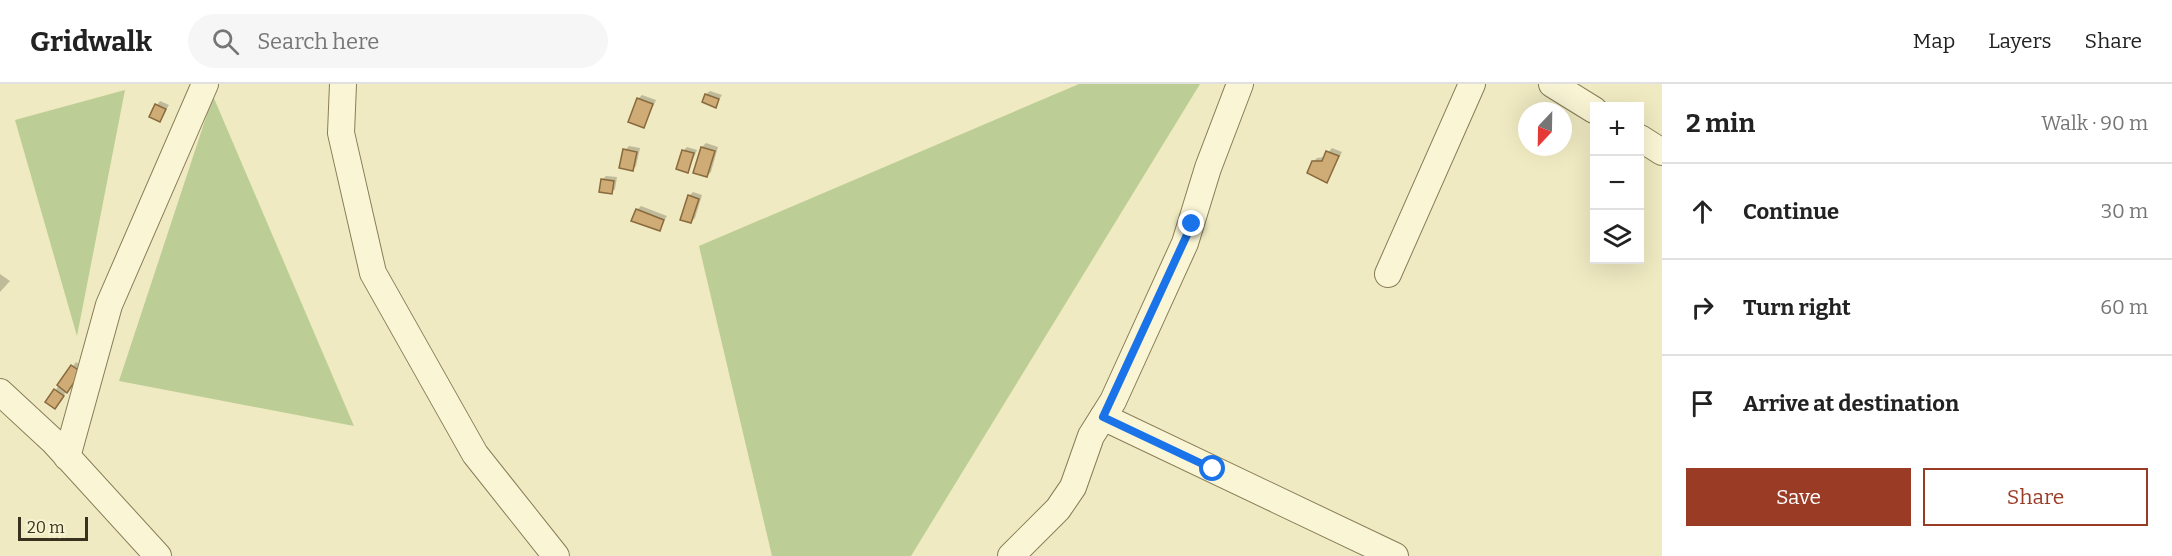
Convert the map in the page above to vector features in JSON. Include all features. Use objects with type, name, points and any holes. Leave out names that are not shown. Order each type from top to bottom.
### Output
[{"type":"street","points":[[67,457],[109,305],[205,84]]},
{"type":"street","points":[[343,84],[340,133],[373,273],[475,454],[556,556]]},
{"type":"street","points":[[1011,556],[1066,498],[1083,454],[1103,417],[1185,243],[1208,168],[1240,84]]},
{"type":"street","points":[[1388,274],[1472,84]]},
{"type":"street","points":[[1552,84],[1590,108]]},
{"type":"street","points":[[1644,141],[1662,152]]},
{"type":"street","points":[[0,392],[31,418],[158,556]]},
{"type":"street","points":[[1103,417],[1395,556]]},
{"type":"green space","points":[[1079,84],[1200,84],[911,556],[772,556],[699,246]]},
{"type":"green space","points":[[125,90],[77,336],[15,120]]},
{"type":"green space","points":[[213,96],[354,426],[119,381]]},
{"type":"building","points":[[705,94],[719,99],[716,108],[702,102]]},
{"type":"building","points":[[637,98],[653,104],[644,128],[628,122]]},
{"type":"building","points":[[155,104],[166,109],[160,122],[149,117]]},
{"type":"building","points":[[701,147],[715,151],[707,177],[693,173]]},
{"type":"building","points":[[623,149],[637,152],[633,171],[619,168]]},
{"type":"building","points":[[682,150],[694,153],[688,173],[676,169]]},
{"type":"building","points":[[1326,151],[1339,156],[1327,183],[1307,173],[1312,161],[1322,161]]},
{"type":"building","points":[[601,179],[614,181],[612,194],[599,192]]},
{"type":"building","points":[[688,195],[699,199],[691,223],[680,220]]},
{"type":"building","points":[[636,209],[664,220],[660,231],[631,221]]},
{"type":"building","points":[[71,365],[81,372],[67,393],[57,385]]},
{"type":"building","points":[[54,389],[64,396],[55,409],[45,402]]},
{"type":"route","points":[[1192,224],[1113,401],[1103,417],[1213,469]]}]
